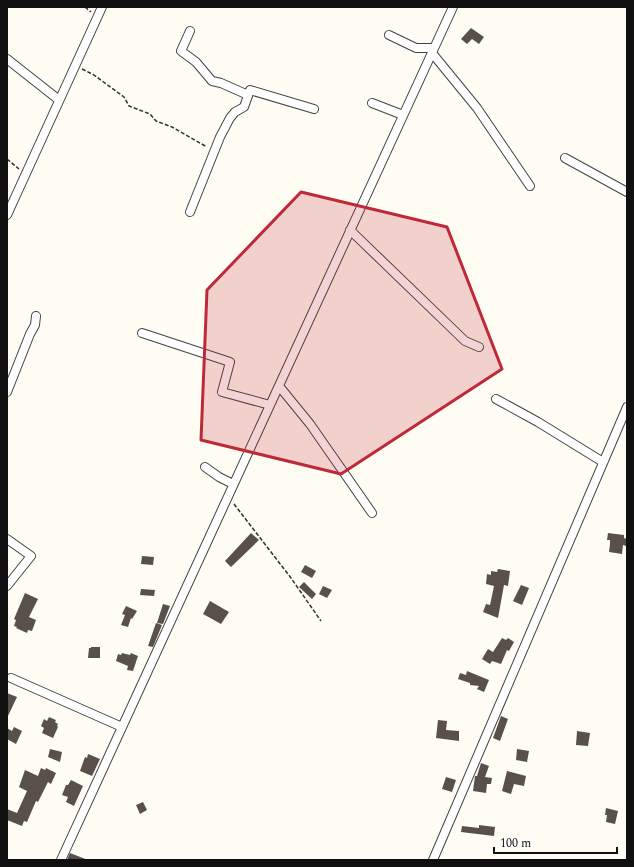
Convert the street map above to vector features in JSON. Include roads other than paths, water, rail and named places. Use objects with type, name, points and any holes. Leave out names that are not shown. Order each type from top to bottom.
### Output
[{"type":"street","points":[[7,215],[102,7]]},
{"type":"street","points":[[60,860],[453,7]]},
{"type":"street","points":[[190,31],[181,51],[196,62],[212,81],[221,83],[248,95]]},
{"type":"street","points":[[389,35],[416,48],[433,50],[477,108],[530,186]]},
{"type":"street","points":[[7,59],[59,100]]},
{"type":"street","points":[[190,212],[214,151],[230,118],[235,112],[244,107],[250,90],[314,109]]},
{"type":"street","points":[[372,103],[403,114]]},
{"type":"street","points":[[565,158],[627,192]]},
{"type":"street","points":[[350,230],[465,341],[479,347]]},
{"type":"street","points":[[7,392],[35,325],[36,316]]},
{"type":"street","points":[[142,333],[230,362],[222,392],[270,405]]},
{"type":"street","points":[[279,386],[310,424],[372,513]]},
{"type":"street","points":[[496,399],[538,422],[603,462]]},
{"type":"street","points":[[433,860],[627,408]]},
{"type":"street","points":[[205,467],[218,477],[233,484]]},
{"type":"street","points":[[7,539],[31,556],[7,586]]},
{"type":"street","points":[[12,678],[122,727]]}]
